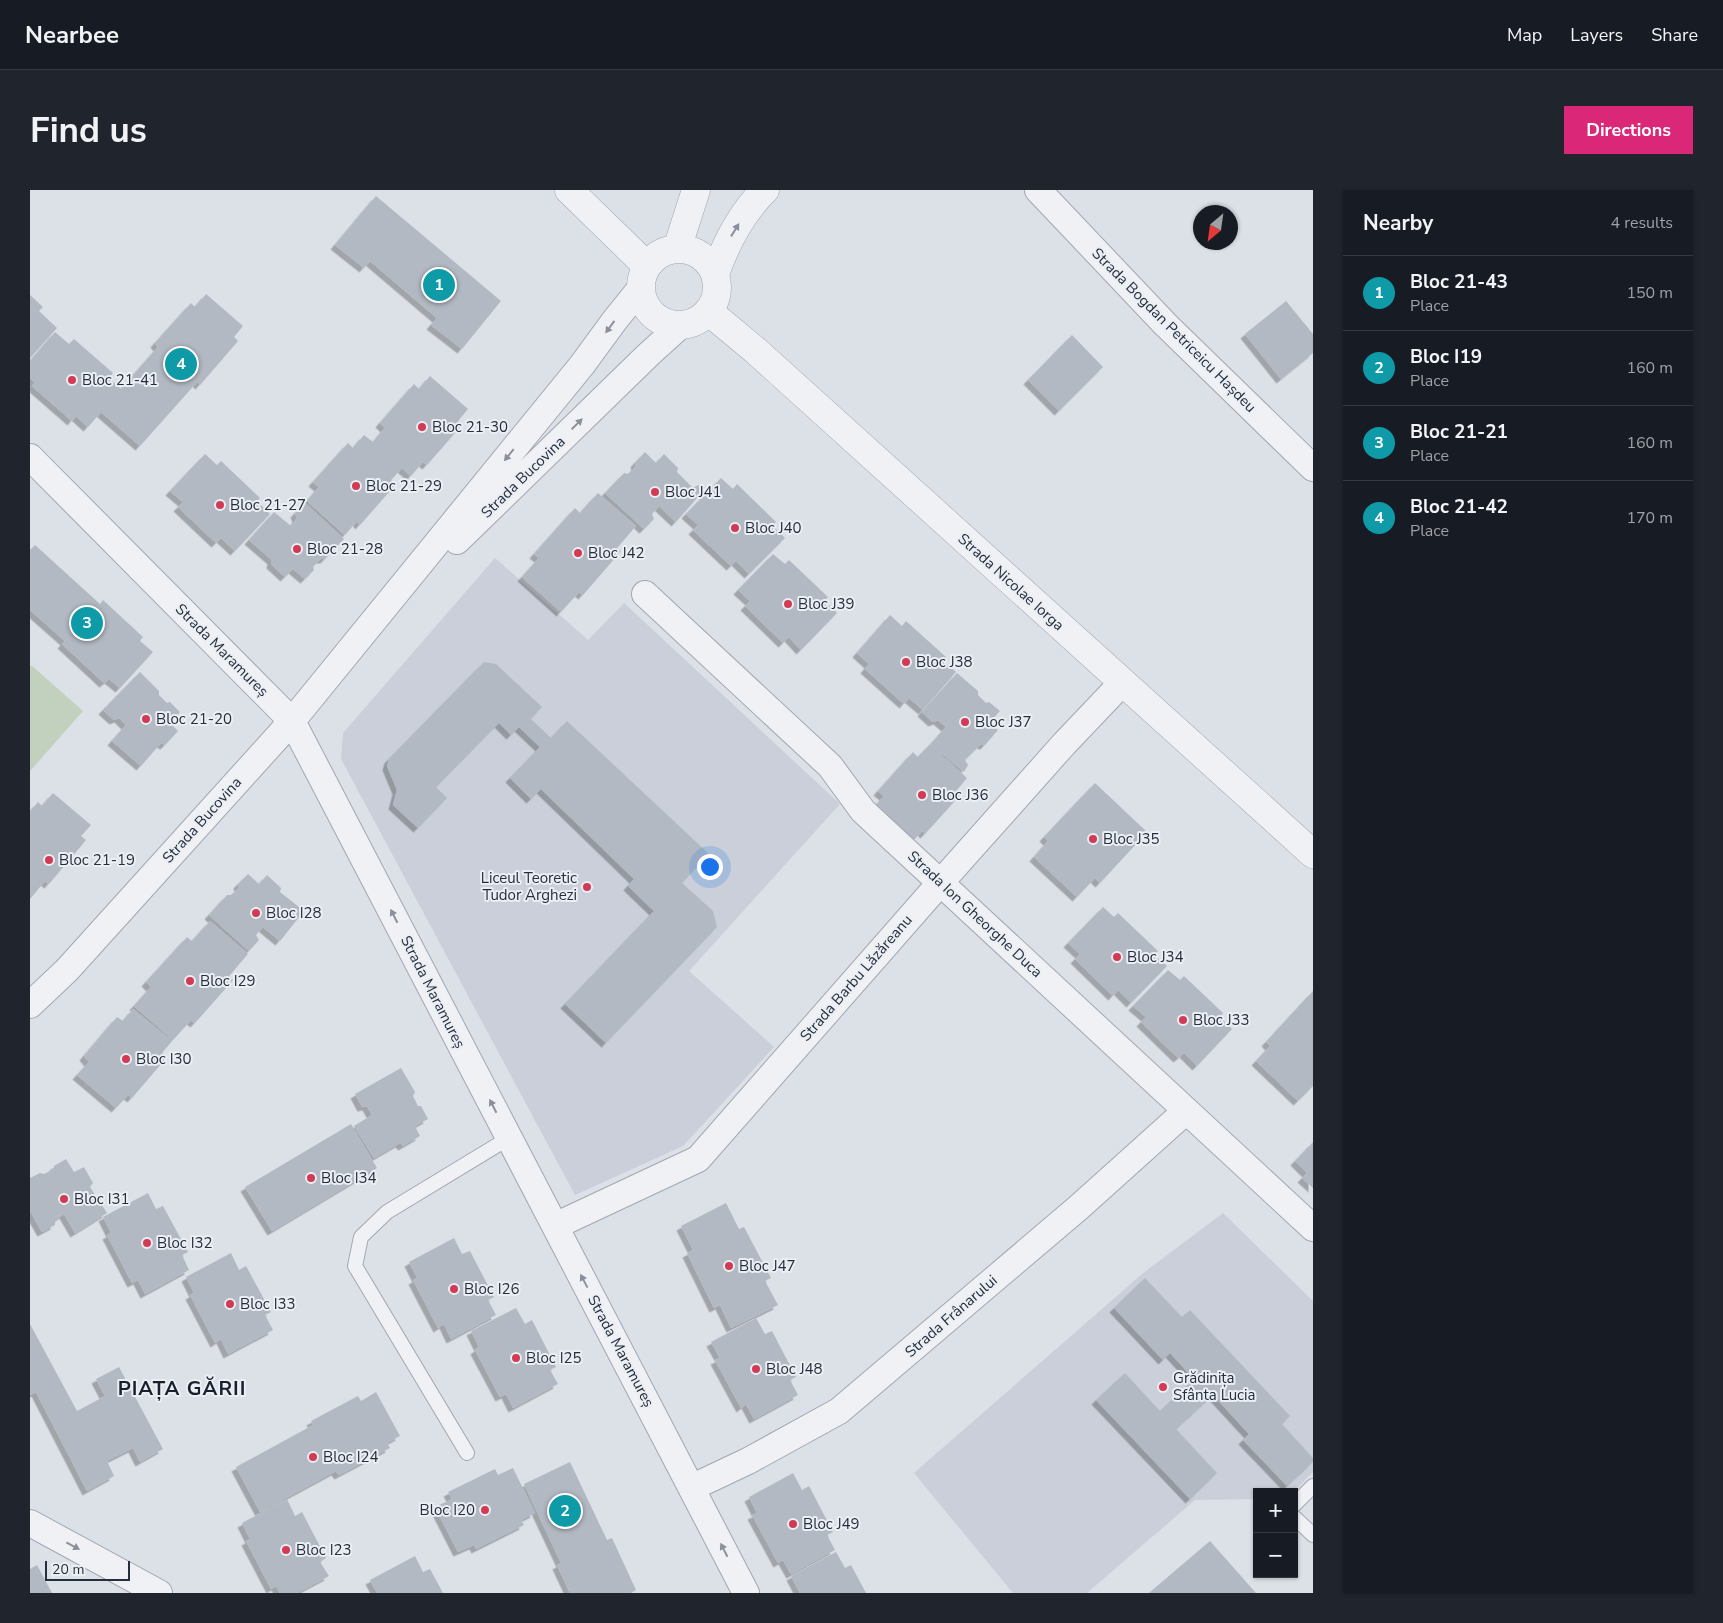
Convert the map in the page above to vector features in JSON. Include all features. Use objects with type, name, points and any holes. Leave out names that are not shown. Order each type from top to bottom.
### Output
[{"type":"street","points":[[569,190],[644,278]]},
{"type":"street","points":[[677,249],[696,190]]},
{"type":"street","points":[[715,274],[726,245],[755,200],[765,190]]},
{"type":"street","name":"Strada Bogdan Petriceicu Hașdeu","points":[[1038,190],[1165,324],[1313,468]]},
{"type":"street","points":[[677,249],[695,253],[707,263],[715,274],[717,288],[716,300],[708,311],[701,318],[689,324],[681,325],[668,324],[658,319],[646,307],[644,278],[658,256],[677,249]]},
{"type":"street","name":"Strada Bucovina","points":[[30,1004],[67,970],[292,721],[582,366],[644,278]]},
{"type":"street","name":"Strada Nicolae Iorga","points":[[708,311],[748,344],[1313,854]]},
{"type":"street","name":"Strada Bucovina","points":[[367,629],[681,325]]},
{"type":"street","name":"Strada Maramureș","points":[[35,470],[292,721],[746,1593]]},
{"type":"street","name":"Strada Ion Gheorghe Duca","points":[[645,594],[830,766],[863,811],[1313,1228]]},
{"type":"street","name":"Strada Barbu Lăzăreanu","points":[[555,1226],[698,1159],[1079,727],[1122,683]]},
{"type":"street","name":"Strada Frânarului","points":[[692,1488],[748,1461],[839,1411],[1070,1214],[1186,1111]]},
{"type":"street","points":[[30,1523],[159,1593]]},
{"type":"lane","points":[[467,1453],[355,1266],[361,1237],[387,1212],[509,1138]]},
{"type":"lane","points":[[1298,1501],[1313,1486]]},
{"type":"lane","points":[[1298,1521],[1313,1535]]},
{"type":"shaded area","name":"Liceul Teoretic Tudor Arghezi","points":[[495,558],[588,640],[624,603],[840,804],[689,971],[774,1047],[683,1146],[575,1195],[341,759],[343,733]]},
{"type":"shaded area","name":"Grădinița Sfânta Lucia","points":[[1223,1213],[1313,1301],[1313,1472],[1297,1488],[1253,1488],[1253,1499],[1195,1500],[1087,1593],[1013,1593],[914,1473],[1142,1274]]},
{"type":"green space","points":[[31,665],[83,711],[30,771],[30,667]]},
{"type":"building","points":[[376,196],[501,301],[462,349],[431,325],[437,318],[370,261],[364,268],[335,245]]},
{"type":"building","points":[[206,294],[243,326],[234,337],[238,341],[200,385],[197,382],[140,446],[101,412],[88,427],[76,416],[72,421],[32,386],[35,382],[30,378],[30,361],[55,332],[69,344],[74,339],[113,373],[109,378],[121,389],[158,347],[155,343],[191,303],[195,307]]},
{"type":"building","points":[[30,295],[43,307],[39,311],[57,328],[30,358]]},
{"type":"building","points":[[1286,301],[1313,334],[1313,353],[1281,379],[1245,334]]},
{"type":"building","points":[[1072,335],[1103,367],[1059,411],[1028,380]]},
{"type":"building","points":[[430,376],[468,409],[458,421],[462,425],[427,465],[423,462],[411,476],[402,468],[391,480],[396,484],[360,525],[357,521],[345,535],[307,501],[319,487],[313,482],[348,443],[353,448],[364,435],[373,442],[385,428],[380,423],[414,384],[419,389]]},
{"type":"building","name":"Bloc J41","points":[[645,452],[656,463],[664,454],[678,468],[677,472],[693,488],[698,485],[704,490],[676,522],[659,506],[652,514],[654,519],[644,529],[605,493],[624,473],[628,474],[636,466],[635,463]]},
{"type":"building","name":"Bloc 21-27","points":[[205,454],[217,465],[221,461],[260,498],[257,501],[270,514],[235,551],[221,538],[216,543],[178,507],[183,502],[170,491]]},
{"type":"building","name":"Bloc J40","points":[[721,478],[733,489],[737,484],[776,522],[772,525],[785,538],[749,574],[736,561],[731,566],[693,530],[698,525],[686,514]]},
{"type":"building","name":"Bloc J42","points":[[598,493],[636,526],[617,548],[621,551],[583,595],[579,592],[561,612],[522,577],[539,558],[534,554],[575,508],[580,513]]},
{"type":"building","name":"Bloc 21-28","points":[[305,503],[344,539],[325,559],[321,559],[313,566],[314,570],[305,579],[293,569],[285,577],[271,564],[272,560],[249,540],[274,512],[291,526],[297,518],[295,513]]},
{"type":"building","points":[[35,545],[100,604],[103,600],[143,637],[140,641],[153,652],[120,688],[109,679],[104,683],[62,644],[65,641],[30,610],[30,550]]},
{"type":"building","name":"Bloc J39","points":[[773,554],[785,564],[789,560],[828,597],[824,601],[837,613],[801,650],[789,637],[783,643],[745,606],[750,601],[738,590]]},
{"type":"building","name":"Bloc J38","points":[[890,615],[902,626],[906,621],[946,657],[943,661],[956,672],[923,710],[909,698],[904,704],[865,669],[869,664],[857,653]]},
{"type":"building","points":[[484,662],[496,664],[542,707],[531,719],[551,738],[567,721],[709,854],[682,883],[713,911],[717,927],[606,1043],[565,1004],[654,911],[628,886],[634,879],[541,789],[531,799],[510,778],[540,747],[519,727],[511,735],[499,723],[436,787],[447,798],[418,828],[393,805],[397,790],[387,766],[389,759]]},
{"type":"building","name":"Bloc 21-20","points":[[140,672],[159,691],[159,695],[167,703],[170,702],[180,712],[170,723],[178,731],[165,745],[161,743],[141,766],[112,741],[126,725],[119,718],[114,720],[103,710]]},
{"type":"building","name":"Bloc J37","points":[[957,673],[978,691],[978,695],[986,703],[989,702],[1000,711],[989,723],[998,730],[985,745],[981,744],[965,760],[968,765],[964,772],[931,744],[946,727],[938,720],[933,722],[922,712]]},
{"type":"building","name":"Bloc J36","points":[[930,744],[967,778],[957,790],[961,794],[925,834],[922,831],[910,844],[872,810],[884,796],[878,791],[913,752],[918,757]]},
{"type":"building","name":"Bloc J35","points":[[1095,783],[1147,832],[1100,883],[1095,878],[1077,897],[1034,857],[1048,841],[1044,837]]},
{"type":"building","name":"Bloc 21-19","points":[[53,793],[91,825],[81,836],[86,840],[49,884],[45,881],[30,899],[30,812],[38,802],[42,806]]},
{"type":"building","name":"Bloc I28","points":[[248,874],[259,884],[267,875],[281,888],[280,892],[304,911],[280,941],[263,927],[256,935],[259,940],[249,951],[209,915],[227,895],[231,895],[239,888],[238,884]]},
{"type":"building","name":"Bloc J34","points":[[1103,907],[1114,917],[1118,913],[1158,951],[1154,955],[1167,966],[1131,1003],[1118,990],[1113,996],[1075,959],[1080,954],[1068,943]]},
{"type":"building","name":"Bloc I29","points":[[210,921],[248,954],[229,976],[233,980],[195,1023],[191,1020],[173,1040],[134,1006],[151,987],[146,982],[187,937],[192,941]]},
{"type":"building","name":"Bloc J33","points":[[1168,970],[1180,980],[1184,976],[1223,1013],[1220,1017],[1232,1029],[1197,1066],[1184,1053],[1178,1058],[1141,1022],[1146,1017],[1133,1006]]},
{"type":"building","points":[[1313,991],[1313,1086],[1298,1101],[1256,1061],[1270,1046],[1266,1042]]},
{"type":"building","name":"Bloc I30","points":[[133,1009],[172,1041],[162,1053],[167,1057],[132,1098],[128,1095],[116,1108],[77,1075],[89,1062],[84,1056],[117,1017],[123,1021]]},
{"type":"building","points":[[401,1068],[415,1092],[413,1096],[418,1106],[421,1106],[428,1119],[415,1126],[420,1136],[403,1146],[400,1143],[374,1158],[354,1126],[372,1115],[367,1106],[362,1107],[355,1094]]},
{"type":"building","name":"Bloc I34","points":[[351,1124],[377,1168],[272,1231],[245,1187]]},
{"type":"building","points":[[1313,1142],[1313,1188],[1302,1178],[1307,1173],[1295,1161]]},
{"type":"building","name":"Bloc I31","points":[[66,1159],[74,1172],[84,1167],[93,1183],[90,1187],[107,1213],[75,1233],[64,1214],[55,1220],[55,1225],[42,1232],[30,1211],[30,1178],[54,1169],[54,1166]]},
{"type":"building","name":"Bloc I32","points":[[148,1193],[156,1209],[163,1206],[188,1252],[182,1255],[189,1270],[145,1294],[138,1280],[132,1283],[107,1235],[111,1233],[103,1217]]},
{"type":"building","name":"Bloc J47","points":[[726,1203],[739,1229],[744,1227],[771,1278],[765,1281],[778,1305],[731,1328],[720,1305],[714,1308],[687,1253],[693,1250],[681,1226]]},
{"type":"building","name":"Bloc I26","points":[[454,1238],[462,1254],[470,1251],[494,1297],[488,1300],[496,1315],[451,1339],[444,1324],[438,1328],[413,1280],[417,1278],[409,1262]]},
{"type":"building","name":"Bloc I33","points":[[231,1253],[239,1270],[246,1266],[271,1312],[265,1315],[273,1330],[228,1354],[221,1339],[215,1343],[190,1295],[194,1293],[186,1277]]},
{"type":"building","points":[[1145,1278],[1182,1317],[1190,1310],[1290,1416],[1282,1424],[1313,1458],[1313,1462],[1287,1486],[1243,1440],[1249,1434],[1213,1395],[1176,1429],[1217,1473],[1190,1499],[1096,1400],[1125,1373],[1160,1411],[1194,1379],[1170,1353],[1163,1360],[1114,1308]]},
{"type":"building","name":"Bloc I25","points":[[516,1308],[525,1324],[532,1320],[556,1367],[550,1370],[558,1384],[513,1408],[506,1394],[500,1397],[475,1350],[479,1347],[471,1331]]},
{"type":"building","name":"Bloc J48","points":[[756,1318],[765,1334],[772,1331],[796,1377],[790,1380],[798,1395],[754,1419],[746,1404],[741,1408],[715,1360],[720,1358],[711,1342]]},
{"type":"building","points":[[30,1324],[77,1411],[105,1396],[96,1379],[119,1367],[163,1449],[140,1462],[133,1448],[107,1461],[114,1476],[87,1491],[36,1392],[30,1395]]},
{"type":"building","name":"Bloc I24","points":[[376,1392],[400,1436],[387,1443],[390,1448],[339,1475],[336,1471],[260,1512],[236,1467],[313,1425],[311,1421],[358,1396],[361,1401]]},
{"type":"building","points":[[570,1462],[607,1540],[612,1538],[636,1590],[631,1593],[570,1593],[557,1565],[561,1563],[524,1484]]},
{"type":"building","name":"Bloc I20","points":[[513,1468],[535,1513],[521,1520],[524,1525],[476,1549],[474,1545],[458,1552],[435,1507],[452,1499],[448,1492],[495,1469],[498,1475]]},
{"type":"building","name":"Bloc J49","points":[[793,1473],[802,1490],[809,1486],[833,1532],[827,1535],[835,1550],[791,1574],[783,1560],[778,1563],[752,1515],[757,1513],[749,1497]]},
{"type":"building","name":"Bloc I23","points":[[287,1499],[295,1516],[302,1512],[326,1558],[320,1562],[329,1576],[297,1593],[280,1593],[276,1586],[271,1589],[246,1541],[250,1539],[242,1523]]},
{"type":"building","points":[[1210,1541],[1256,1593],[1149,1593]]},
{"type":"building","points":[[836,1552],[845,1568],[851,1565],[866,1593],[800,1593],[791,1576]]},
{"type":"building","points":[[415,1556],[423,1572],[430,1569],[443,1593],[377,1593],[370,1580]]},
{"type":"building","points":[[37,1565],[52,1593],[30,1593],[30,1569]]},
{"type":"place","name":"Bloc 21-43","points":[[439,285]]},
{"type":"place","name":"Bloc 21-42","points":[[181,364]]},
{"type":"place","name":"Bloc 21-41","points":[[72,380]]},
{"type":"place","name":"Bloc 21-30","points":[[422,427]]},
{"type":"place","name":"Bloc 21-29","points":[[356,486]]},
{"type":"place","name":"Bloc J41","points":[[655,492]]},
{"type":"place","name":"Bloc 21-27","points":[[220,505]]},
{"type":"place","name":"Bloc J40","points":[[735,528]]},
{"type":"place","name":"Bloc 21-28","points":[[297,549]]},
{"type":"place","name":"Bloc J42","points":[[578,553]]},
{"type":"place","name":"Bloc J39","points":[[788,604]]},
{"type":"place","name":"Bloc 21-21","points":[[87,623]]},
{"type":"place","name":"Bloc J38","points":[[906,662]]},
{"type":"place","name":"Bloc 21-20","points":[[146,719]]},
{"type":"place","name":"Bloc J37","points":[[965,722]]},
{"type":"place","name":"Bloc J36","points":[[922,795]]},
{"type":"place","name":"Bloc J35","points":[[1093,839]]},
{"type":"place","name":"Bloc 21-19","points":[[49,860]]},
{"type":"place","name":"Liceul Teoretic Tudor Arghezi","points":[[587,887]]},
{"type":"place","name":"Bloc I28","points":[[256,913]]},
{"type":"place","name":"Bloc J34","points":[[1117,957]]},
{"type":"place","name":"Bloc I29","points":[[190,981]]},
{"type":"place","name":"Bloc J33","points":[[1183,1020]]},
{"type":"place","name":"Bloc I30","points":[[126,1059]]},
{"type":"place","name":"Bloc I34","points":[[311,1178]]},
{"type":"place","name":"Bloc I31","points":[[64,1199]]},
{"type":"place","name":"Bloc I32","points":[[147,1243]]},
{"type":"place","name":"Bloc J47","points":[[729,1266]]},
{"type":"place","name":"Bloc I26","points":[[454,1289]]},
{"type":"place","name":"Bloc I33","points":[[230,1304]]},
{"type":"place","name":"Bloc I25","points":[[516,1358]]},
{"type":"place","name":"Bloc J48","points":[[756,1369]]},
{"type":"place","name":"Grădinița Sfânta Lucia","points":[[1163,1387]]},
{"type":"place","name":"Bloc I24","points":[[313,1457]]},
{"type":"place","name":"Bloc I20","points":[[485,1510]]},
{"type":"place","name":"Bloc I19","points":[[565,1511]]},
{"type":"place","name":"Bloc J49","points":[[793,1524]]},
{"type":"place","name":"Bloc I23","points":[[286,1550]]},
{"type":"district","name":"PIAȚA GĂRII","points":[[182,1388]]}]
